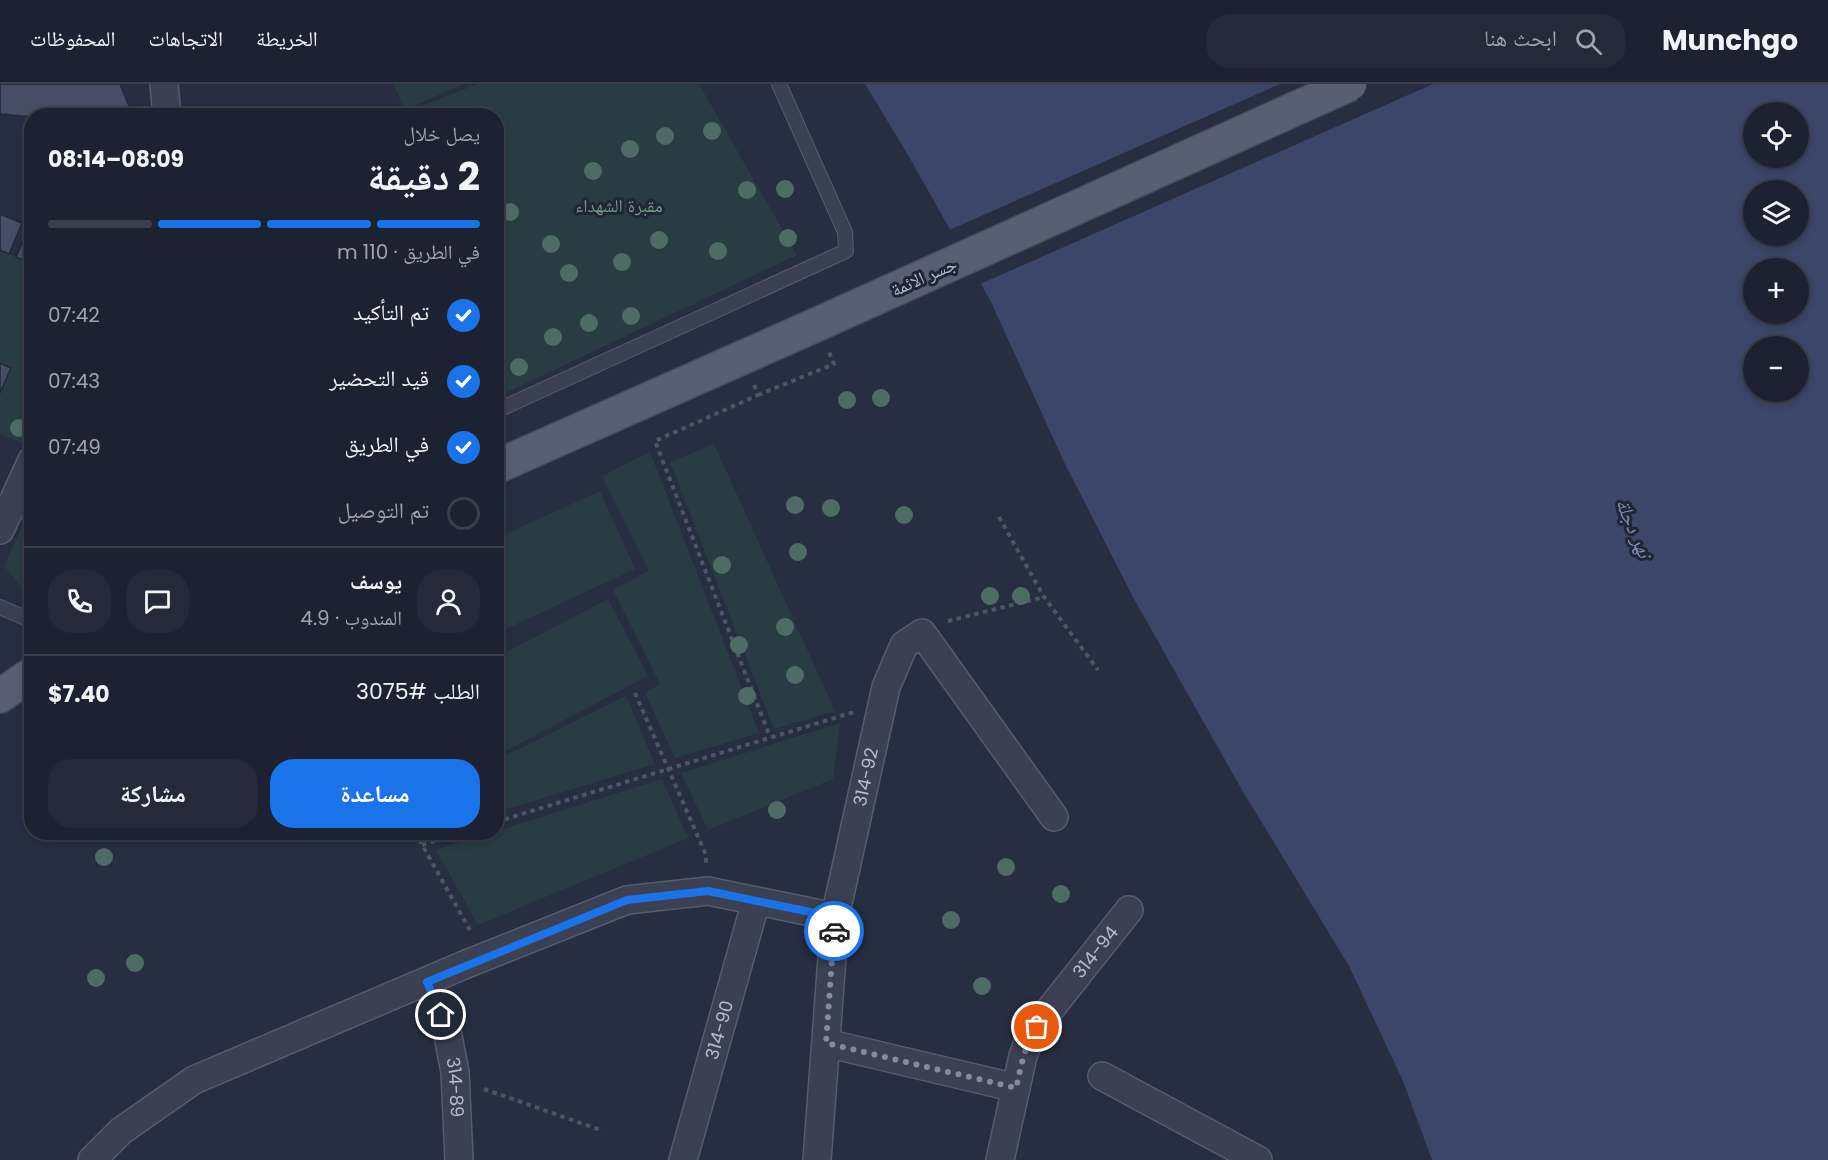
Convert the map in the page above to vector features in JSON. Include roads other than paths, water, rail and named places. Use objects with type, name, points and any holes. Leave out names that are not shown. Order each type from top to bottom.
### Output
[{"type":"main road","name":"جسر الائمة","points":[[504,463],[1350,84]]},
{"type":"main road","points":[[0,676],[24,669]]},
{"type":"main road","points":[[0,696],[24,680]]},
{"type":"street","points":[[164,84],[166,108]]},
{"type":"street","points":[[0,530],[24,478]]},
{"type":"street","name":"314-92","points":[[817,1160],[835,917],[886,687],[904,645],[922,633],[1054,817]]},
{"type":"street","points":[[92,1160],[121,1131],[194,1080],[485,957],[627,900],[708,891],[835,917]]},
{"type":"street","name":"314-90","points":[[683,1160],[756,901]]},
{"type":"street","name":"314-94","points":[[1000,1160],[1023,1056],[1030,1037],[1129,910]]},
{"type":"street","name":"314-89","points":[[427,982],[447,1031],[455,1078],[459,1160]]},
{"type":"street","points":[[826,1043],[1016,1088]]},
{"type":"street","points":[[1102,1076],[1258,1160]]},
{"type":"lane","points":[[504,407],[846,251],[845,232],[779,84]]},
{"type":"lane","points":[[0,607],[24,618]]},
{"type":"water","name":"نهر دجلة","points":[[865,84],[1828,84],[1828,1160],[1432,1160],[1403,1081],[1349,966],[1242,790],[1134,599],[1064,462],[991,302]]},
{"type":"park label","name":"مقبرة الشهداء","points":[[619,206]]}]
